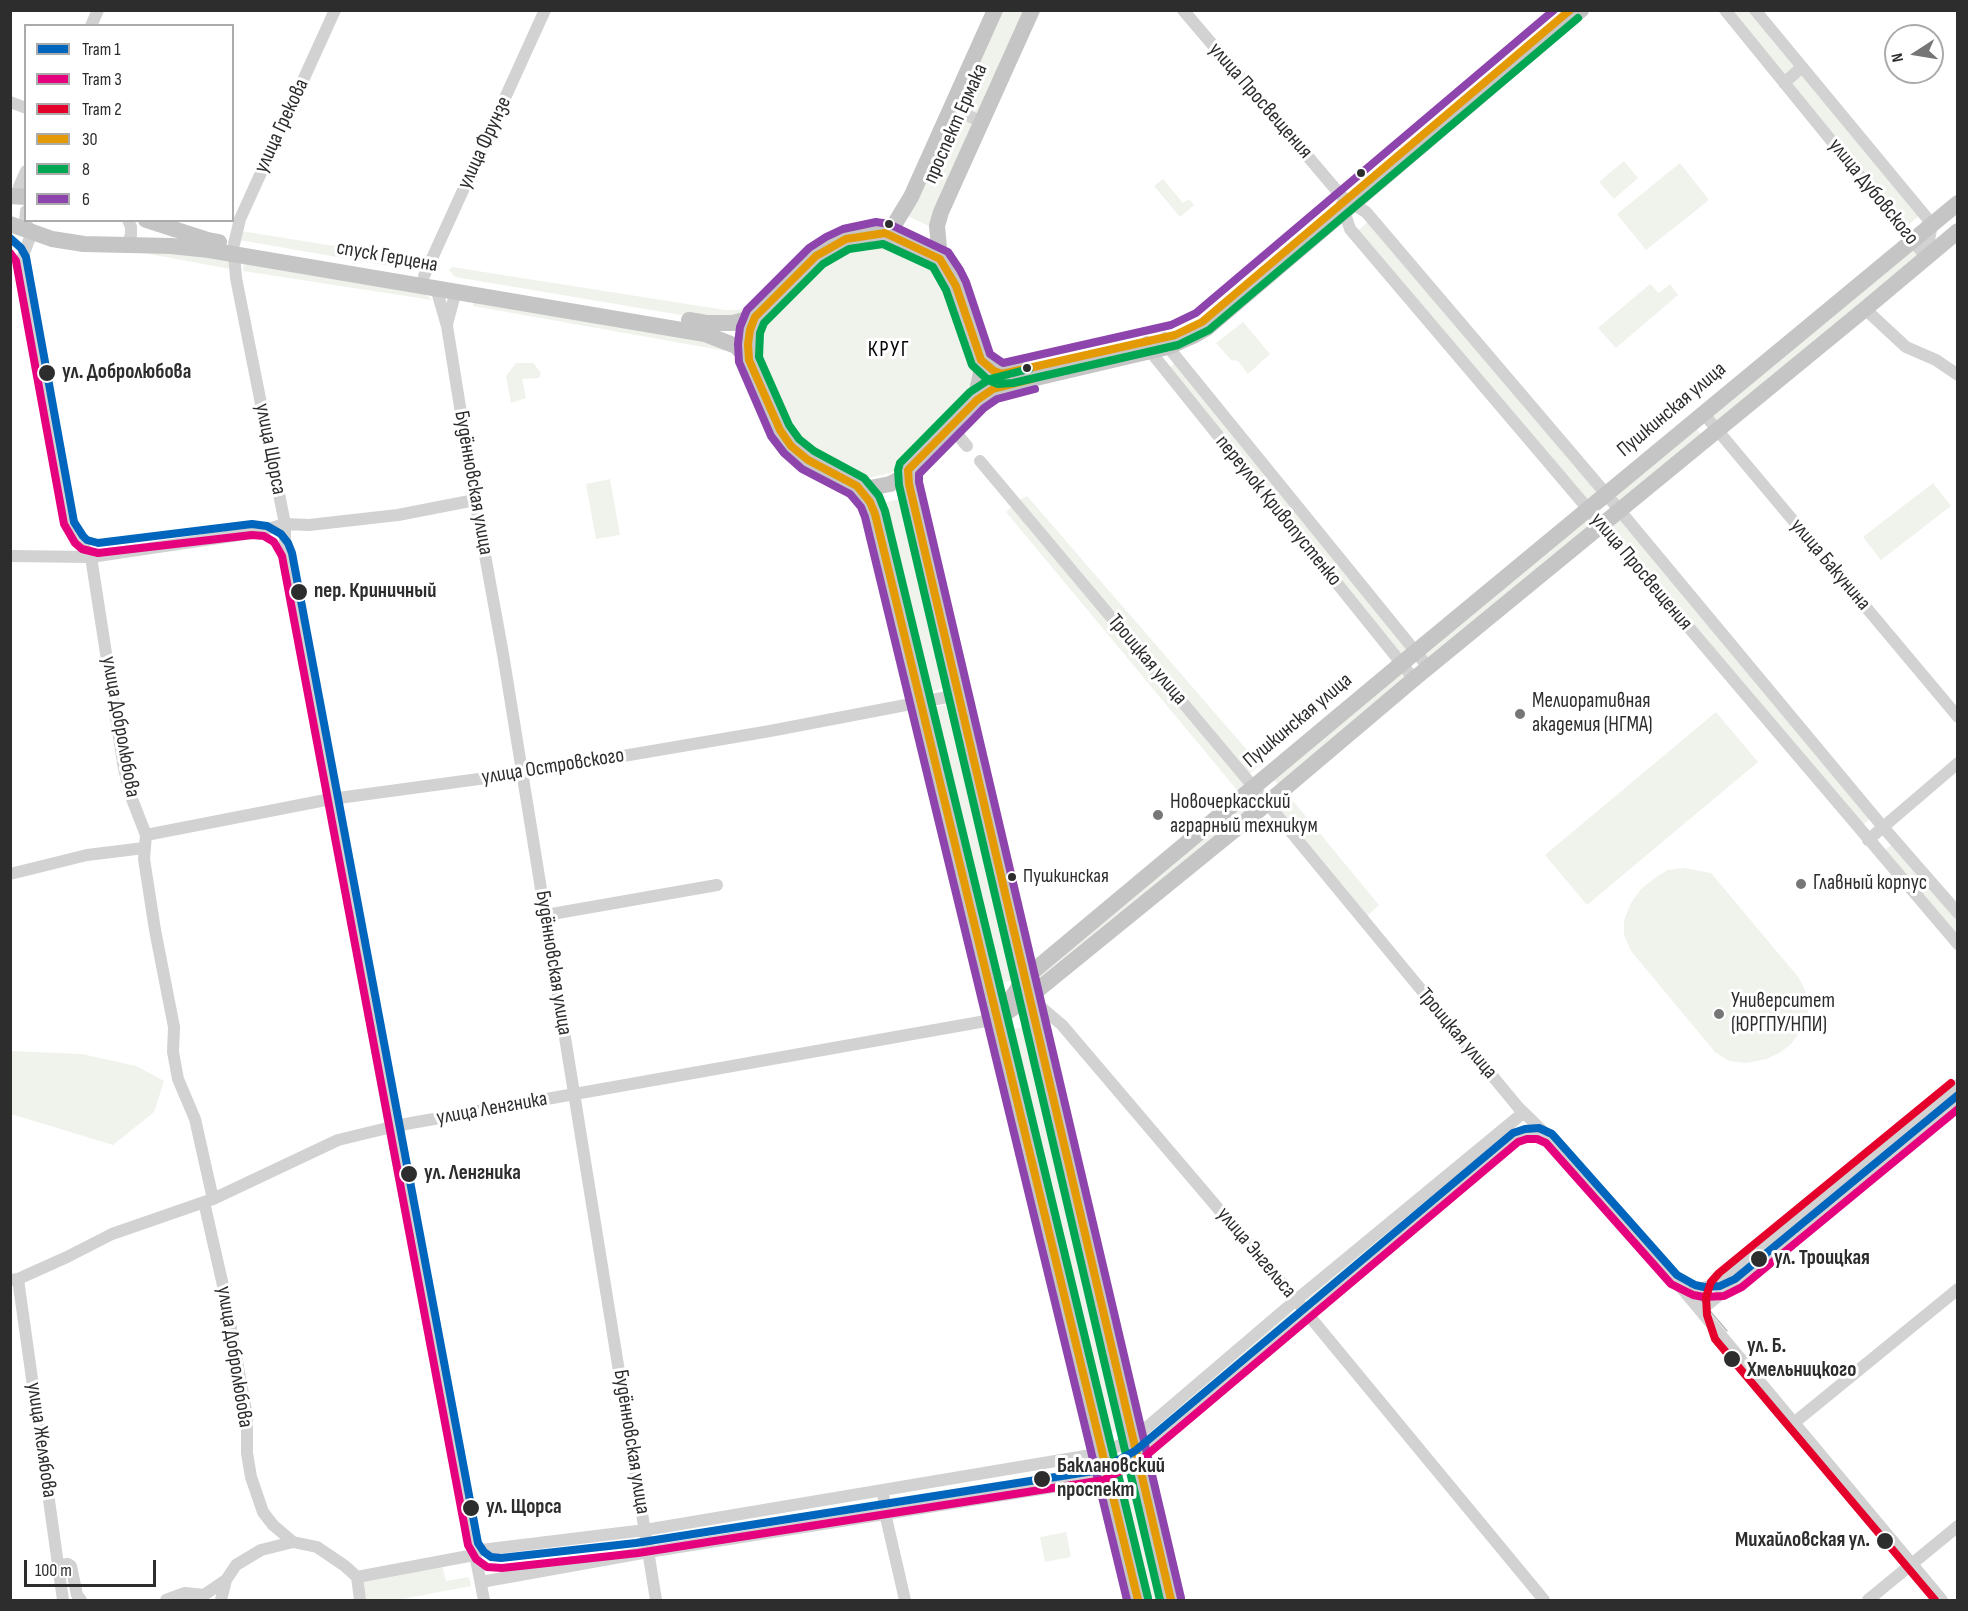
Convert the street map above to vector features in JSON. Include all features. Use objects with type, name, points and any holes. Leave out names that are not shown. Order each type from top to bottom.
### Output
[{"type":"main road","name":"проспект Ермака","points":[[885,233],[894,225],[911,197],[995,10]]},
{"type":"main road","name":"проспект Ермака","points":[[940,259],[937,226],[941,212],[1032,10]]},
{"type":"main road","points":[[965,410],[980,383],[981,360],[957,286],[940,259],[885,233],[864,234],[831,246],[816,256],[755,317],[748,337],[749,360],[780,430],[791,446],[808,460],[857,486],[870,488],[890,484],[900,479],[965,410],[985,394],[1002,386],[1166,342],[1202,322],[1571,10]]},
{"type":"main road","points":[[1345,202],[1581,10]]},
{"type":"main road","name":"Пушкинская улица","points":[[997,1019],[1025,978],[1958,203]]},
{"type":"main road","name":"спуск Герцена","points":[[152,222],[234,249]]},
{"type":"main road","name":"спуск Герцена","points":[[10,224],[52,239],[73,243],[234,249],[430,282],[706,323],[733,323],[755,317]]},
{"type":"main road","name":"Пушкинская улица","points":[[997,1019],[1029,997],[1267,803],[1413,679],[1958,231]]},
{"type":"main road","name":"спуск Герцена","points":[[430,282],[456,291],[705,334],[736,346],[749,360]]},
{"type":"main road","points":[[981,360],[994,371],[1002,374],[1149,346]]},
{"type":"main road","points":[[908,470],[913,504],[1171,1600]]},
{"type":"main road","points":[[857,486],[870,502],[875,514],[1138,1600]]},
{"type":"street","points":[[92,24],[98,10]]},
{"type":"street","name":"улица Грекова","points":[[234,249],[240,219],[336,10]]},
{"type":"street","name":"улица Фрунзе","points":[[430,282],[545,10]]},
{"type":"street","name":"улица Просвещения","points":[[1183,10],[1345,202],[1366,212],[1606,494],[1883,827],[1958,913]]},
{"type":"street","name":"улица Дубовского","points":[[1725,10],[1926,257]]},
{"type":"street","name":"улица Дубовского","points":[[1755,10],[1932,224],[1926,257]]},
{"type":"street","points":[[1784,83],[1802,68]]},
{"type":"street","points":[[951,108],[981,122]]},
{"type":"street","points":[[24,177],[18,195],[24,216]]},
{"type":"street","name":"улица Просвещения","points":[[1345,202],[1350,229],[1958,944]]},
{"type":"street","points":[[17,256],[32,232],[26,222]]},
{"type":"street","points":[[122,246],[131,236],[132,230],[129,222]]},
{"type":"street","name":"улица Щорса","points":[[234,249],[236,278],[285,524],[285,547],[331,799],[484,1600]]},
{"type":"street","name":"улица Добролюбова","points":[[17,256],[68,515],[74,532],[91,557],[124,768],[132,800],[146,835],[144,859],[174,1027],[173,1052],[178,1079],[195,1119],[247,1416],[247,1453],[251,1477],[263,1512],[273,1525],[292,1542]]},
{"type":"street","name":"Будённовская улица","points":[[430,282],[447,326],[523,773],[656,1600]]},
{"type":"street","name":"Будённовская улица","points":[[447,326],[456,291]]},
{"type":"street","points":[[1865,309],[1906,347],[1936,360],[1958,375]]},
{"type":"street","name":"переулок Кривопустенко","points":[[1166,342],[1428,667]]},
{"type":"street","name":"переулок Кривопустенко","points":[[1149,346],[1413,679]]},
{"type":"street","name":"улица Бакунина","points":[[1703,413],[1958,717]]},
{"type":"street","points":[[950,426],[967,446]]},
{"type":"street","name":"Троицкая улица","points":[[980,461],[1254,787],[1523,1113],[1557,1145],[1689,1298],[1702,1308]]},
{"type":"street","points":[[10,556],[91,557],[252,533],[285,524],[309,525],[398,515],[475,500]]},
{"type":"street","name":"улица Островского","points":[[146,835],[331,799],[523,773],[921,704],[958,695]]},
{"type":"street","points":[[1868,840],[1958,763]]},
{"type":"street","points":[[12,871],[87,855],[144,848]]},
{"type":"street","points":[[546,915],[717,885]]},
{"type":"street","name":"улица Энгельса","points":[[1029,997],[1062,1025],[1296,1300],[1544,1600]]},
{"type":"street","name":"улица Ленгника","points":[[14,1279],[67,1257],[112,1234],[208,1200],[338,1140],[392,1127],[997,1019]]},
{"type":"street","points":[[1942,1600],[1702,1308],[1696,1294],[1700,1288],[1715,1284],[1958,1085]]},
{"type":"street","points":[[1702,1308],[1958,1099]]},
{"type":"street","points":[[357,1577],[474,1553],[645,1530],[1103,1453],[1133,1439],[1296,1300],[1523,1113]]},
{"type":"street","points":[[481,1582],[648,1552],[1109,1478],[1137,1458],[1514,1135],[1537,1134],[1557,1145]]},
{"type":"street","name":"улица Желябова","points":[[14,1279],[63,1600]]},
{"type":"street","points":[[1795,1422],[1958,1289]]},
{"type":"street","points":[[883,1490],[885,1513],[905,1600]]},
{"type":"street","points":[[1868,1600],[1958,1526]]},
{"type":"street","points":[[221,1600],[226,1580],[244,1558],[261,1550],[292,1542],[325,1551],[357,1577],[360,1600]]},
{"type":"street","points":[[58,1565],[71,1566],[77,1594],[81,1600]]},
{"type":"street","points":[[166,1600],[185,1593],[204,1595],[226,1580]]},
{"type":"shaded area","points":[[1001,11],[1029,11],[931,227],[907,216]]},
{"type":"shaded area","points":[[1731,11],[1748,11],[1795,68],[1785,76]]},
{"type":"shaded area","points":[[1801,72],[1919,216],[1908,225],[1790,81]]},
{"type":"shaded area","points":[[1624,161],[1638,178],[1614,199],[1599,182]]},
{"type":"shaded area","points":[[1680,163],[1709,200],[1646,250],[1617,214]]},
{"type":"shaded area","points":[[1163,179],[1183,203],[1189,199],[1194,205],[1180,217],[1154,186]]},
{"type":"shaded area","points":[[1368,222],[1601,491],[1585,503],[1356,232]]},
{"type":"shaded area","points":[[241,231],[427,261],[423,268],[412,270],[239,240]]},
{"type":"shaded area","points":[[882,240],[938,267],[946,276],[975,356],[971,392],[903,466],[891,473],[857,478],[814,454],[796,439],[786,425],[757,360],[754,343],[760,322],[821,262],[831,254],[850,245]]},
{"type":"shaded area","points":[[1913,249],[1919,257],[1716,423],[1710,416]]},
{"type":"shaded area","points":[[144,253],[185,254],[228,259],[230,269]]},
{"type":"shaded area","points":[[244,262],[422,290],[432,300],[243,271]]},
{"type":"shaded area","points":[[452,267],[725,310],[759,305],[749,315],[705,319],[455,277],[449,270]]},
{"type":"shaded area","points":[[1650,284],[1659,293],[1670,284],[1678,295],[1616,348],[1598,328]]},
{"type":"shaded area","points":[[473,298],[704,337],[726,351],[473,306]]},
{"type":"shaded area","points":[[1243,322],[1270,354],[1248,374],[1238,361],[1231,360],[1216,343]]},
{"type":"shaded area","points":[[1177,361],[1409,650],[1401,656],[1168,369]]},
{"type":"shaded area","points":[[516,363],[533,363],[541,373],[539,378],[522,379],[526,398],[511,403],[506,376]]},
{"type":"shaded area","points":[[1695,427],[1702,436],[1619,503],[1612,494]]},
{"type":"shaded area","points":[[610,479],[620,535],[596,539],[586,484]]},
{"type":"shaded area","points":[[1933,483],[1951,506],[1881,560],[1863,537]]},
{"type":"shaded area","points":[[1027,496],[1260,765],[1248,775],[1018,501]]},
{"type":"shaded area","points":[[904,498],[949,687],[928,692],[883,503]]},
{"type":"shaded area","points":[[1013,506],[1247,782],[1237,790],[1006,512]]},
{"type":"shaded area","points":[[1586,515],[1595,526],[1427,664],[1418,653]]},
{"type":"shaded area","points":[[1622,517],[1872,817],[1860,827],[1607,528]]},
{"type":"shaded area","points":[[1401,669],[1409,678],[1280,787],[1271,777]]},
{"type":"shaded area","points":[[953,703],[1018,979],[997,984],[932,708]]},
{"type":"shaded area","points":[[1716,712],[1758,762],[1587,905],[1545,855]]},
{"type":"shaded area","points":[[1249,796],[1257,805],[1036,987],[1029,979]]},
{"type":"shaded area","points":[[1289,796],[1379,905],[1367,916],[1275,808]]},
{"type":"shaded area","points":[[1893,843],[1957,918],[1957,944],[1882,853]]},
{"type":"shaded area","points":[[1684,868],[1711,873],[1799,978],[1808,997],[1808,1013],[1801,1030],[1791,1044],[1767,1059],[1746,1063],[1729,1061],[1715,1052],[1631,951],[1624,935],[1624,920],[1631,903],[1641,889],[1668,870]]},
{"type":"shaded area","points":[[1030,1025],[1126,1425],[1106,1436],[1010,1030]]},
{"type":"shaded area","points":[[11,1051],[82,1054],[136,1066],[164,1081],[154,1112],[113,1145],[11,1114]]},
{"type":"shaded area","points":[[1509,1127],[1514,1133],[1307,1309],[1301,1301]]},
{"type":"shaded area","points":[[1288,1311],[1295,1319],[1146,1445],[1143,1435]]},
{"type":"shaded area","points":[[1138,1484],[1166,1600],[1144,1600],[1118,1488]]},
{"type":"shaded area","points":[[1066,1532],[1071,1557],[1045,1562],[1040,1537]]},
{"type":"shaded area","points":[[442,1566],[446,1581],[469,1577],[471,1586],[397,1600],[366,1600],[362,1582]]},
{"type":"tram line","name":"1","points":[[10,238],[21,248],[26,257],[74,522],[83,536],[87,540],[98,543],[252,524],[267,526],[281,534],[292,553],[478,1543],[491,1557],[501,1558],[636,1543],[1100,1470],[1135,1451],[1513,1133],[1525,1129],[1539,1128],[1552,1134],[1677,1275],[1695,1285],[1720,1286],[1735,1279],[1958,1095]]},
{"type":"tram line","name":"3","points":[[10,253],[16,261],[64,524],[75,543],[82,549],[98,553],[252,535],[264,536],[274,542],[282,556],[468,1545],[476,1559],[487,1567],[502,1568],[638,1553],[1104,1480],[1142,1459],[1518,1142],[1527,1139],[1537,1139],[1546,1143],[1671,1284],[1693,1295],[1724,1296],[1742,1287],[1958,1109]]},
{"type":"tram line","name":"2","points":[[1935,1600],[1715,1339],[1707,1315],[1706,1297],[1711,1282],[1719,1273],[1951,1083]]},
{"type":"tram line","points":[[1672,1266],[1727,1331]]},
{"type":"transit line","name":"6","points":[[1127,1600],[865,517],[861,507],[850,494],[802,469],[784,453],[771,436],[739,362],[740,327],[747,310],[809,248],[843,229],[876,222],[889,224],[948,252],[966,282],[990,354],[1003,363],[1171,325],[1196,313],[1554,10]]},
{"type":"transit line","name":"30","points":[[1138,1600],[875,514],[870,502],[857,486],[808,460],[791,446],[780,430],[749,360],[750,330],[755,317],[816,256],[846,239],[885,233],[940,259],[956,286],[981,360],[994,371],[1002,374],[1175,335],[1202,322],[1570,10]]},
{"type":"transit line","name":"8","points":[[1148,1598],[885,511],[879,496],[864,478],[814,451],[799,439],[789,425],[759,357],[760,333],[764,323],[823,264],[849,249],[883,244],[933,267],[946,290],[972,365],[988,380],[998,384],[1013,383],[1178,345],[1209,330],[1578,18]]},
{"type":"transit line","name":"8","points":[[1029,369],[990,379],[970,392],[900,463],[899,485],[1160,1600]]},
{"type":"transit line","name":"30","points":[[1032,379],[993,389],[977,400],[908,470],[909,484],[1171,1600]]},
{"type":"transit line","name":"6","points":[[1035,389],[997,399],[984,408],[919,474],[919,482],[1181,1598]]},
{"type":"place","name":"ул. Добролюбова","points":[[47,373]]},
{"type":"place","name":"пер. Криничный","points":[[299,592]]},
{"type":"place","name":"Мелиоративная академия (НГМА)","points":[[1520,714]]},
{"type":"place","name":"Новочеркасский аграрный техникум","points":[[1158,815]]},
{"type":"place","name":"Пушкинская","points":[[1012,877]]},
{"type":"place","name":"Главный корпус","points":[[1801,884]]},
{"type":"place","name":"Университет (ЮРГПУ/НПИ)","points":[[1719,1014]]},
{"type":"place","name":"ул. Ленгника","points":[[409,1174]]},
{"type":"place","name":"ул. Троицкая","points":[[1759,1259]]},
{"type":"place","name":"ул. Б. Хмельницкого","points":[[1732,1359]]},
{"type":"place","name":"Баклановский проспект","points":[[1042,1479]]},
{"type":"place","name":"ул. Щорса","points":[[471,1508]]},
{"type":"place","name":"Михайловская ул.","points":[[1885,1541]]},
{"type":"district","name":"КРУГ","points":[[889,350]]}]
